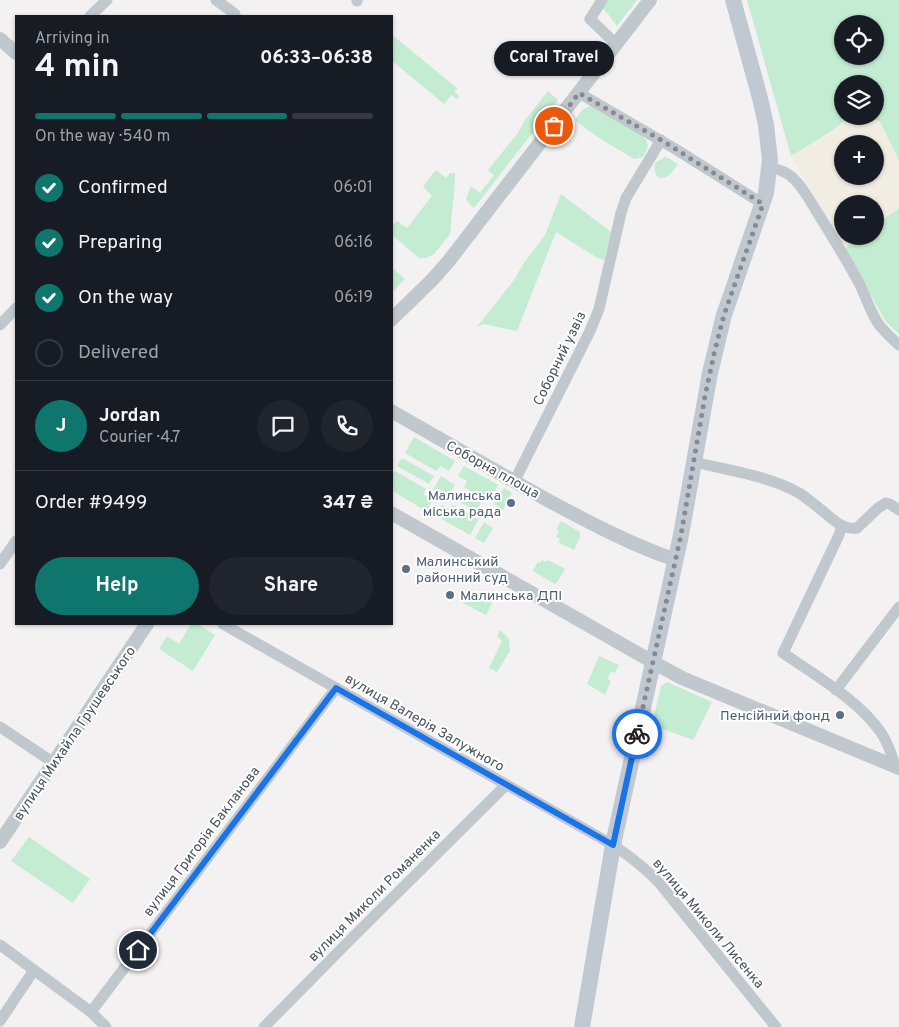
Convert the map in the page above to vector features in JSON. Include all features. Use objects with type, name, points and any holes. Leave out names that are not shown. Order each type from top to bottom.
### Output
[{"type":"main road","points":[[582,1027],[613,845],[676,560],[718,336],[766,193],[770,151],[764,111],[733,0]]},
{"type":"street","points":[[91,15],[107,0]]},
{"type":"street","points":[[216,0],[235,14]]},
{"type":"street","points":[[602,0],[590,19],[616,44]]},
{"type":"street","points":[[393,318],[448,262],[650,0]]},
{"type":"street","points":[[0,39],[15,53]]},
{"type":"street","points":[[579,93],[661,140],[763,204]]},
{"type":"street","name":"Соборний узвіз","points":[[514,482],[596,318],[626,198],[661,140]]},
{"type":"street","points":[[769,167],[788,174],[800,185],[851,268],[877,320],[899,345]]},
{"type":"street","points":[[0,325],[15,309]]},
{"type":"street","name":"Соборна площа","points":[[393,412],[514,482],[596,526],[645,549],[676,560]]},
{"type":"street","points":[[694,462],[784,485],[812,502],[840,525],[853,529],[857,528],[886,503],[893,505],[899,510]]},
{"type":"street","points":[[393,514],[682,678],[897,767]]},
{"type":"street","points":[[840,525],[840,535],[783,653],[854,704],[878,729],[888,745],[897,767]]},
{"type":"street","points":[[0,564],[15,542]]},
{"type":"street","points":[[836,690],[899,607]]},
{"type":"street","name":"вулиця Михайла Грушевського","points":[[0,842],[146,625]]},
{"type":"street","name":"вулиця Валерія Залужного","points":[[225,625],[613,845]]},
{"type":"street","name":"вулиця Григорія Бакланова","points":[[91,1012],[336,688]]},
{"type":"street","points":[[0,727],[54,763]]},
{"type":"street","name":"вулиця Миколи Романенка","points":[[264,1027],[506,785]]},
{"type":"street","name":"вулиця Миколи Лисенка","points":[[613,845],[636,861],[654,877],[776,1027]]},
{"type":"street","points":[[0,945],[91,1012],[106,1027]]},
{"type":"street","points":[[0,1021],[34,970]]},
{"type":"green space","points":[[594,0],[637,0],[617,26]]},
{"type":"green space","points":[[747,0],[899,0],[899,161],[881,125],[884,125],[884,75],[834,75],[834,125],[839,125],[791,156]]},
{"type":"green space","points":[[393,36],[458,89],[454,91],[459,96],[457,99],[451,95],[444,104],[393,62]]},
{"type":"green space","points":[[548,91],[558,100],[474,208],[466,200],[471,186],[480,193],[494,175],[488,170],[518,133],[525,120]]},
{"type":"green space","points":[[590,106],[604,109],[639,133],[646,140],[648,146],[643,157],[634,159],[596,136],[575,120],[582,110]]},
{"type":"green space","points":[[665,157],[678,164],[669,175],[662,178],[657,176],[655,163]]},
{"type":"green space","points":[[436,170],[446,178],[450,173],[455,173],[450,234],[434,254],[426,258],[419,258],[393,236],[393,226],[397,221],[407,228],[432,196],[423,186]]},
{"type":"green space","points":[[561,194],[611,232],[604,260],[556,232],[517,331],[484,324],[477,327],[514,280],[545,235]]},
{"type":"green space","points":[[899,208],[899,334],[886,322],[845,248],[849,245],[884,245],[884,219]]},
{"type":"green space","points":[[393,269],[405,279],[393,292]]},
{"type":"green space","points":[[414,437],[455,461],[449,471],[440,466],[436,471],[405,453]]},
{"type":"green space","points":[[402,458],[434,476],[429,484],[397,466]]},
{"type":"green space","points":[[464,466],[498,485],[489,502],[464,487],[467,481],[458,476]]},
{"type":"green space","points":[[395,471],[426,489],[423,494],[433,500],[426,511],[393,491],[393,474]]},
{"type":"green space","points":[[441,476],[455,485],[447,498],[433,490]]},
{"type":"green space","points":[[504,488],[512,493],[503,510],[494,504]]},
{"type":"green space","points":[[461,492],[481,503],[476,511],[456,500]]},
{"type":"green space","points":[[442,505],[450,510],[453,505],[479,519],[470,535],[436,516]]},
{"type":"green space","points":[[561,521],[580,532],[580,537],[574,550],[558,542],[560,539],[556,537],[559,531],[556,530]]},
{"type":"green space","points":[[484,522],[493,528],[484,543],[475,538]]},
{"type":"green space","points":[[542,560],[546,562],[548,560],[565,569],[555,584],[533,571],[538,562],[540,563]]},
{"type":"green space","points":[[470,589],[493,601],[486,615],[463,603]]},
{"type":"green space","points":[[190,625],[199,625],[215,635],[193,671],[159,649],[167,636],[179,644]]},
{"type":"green space","points":[[500,630],[509,639],[510,651],[497,672],[489,668],[502,641],[497,636]]},
{"type":"green space","points":[[599,656],[619,665],[615,673],[611,671],[607,679],[611,681],[605,695],[587,684]]},
{"type":"green space","points":[[667,682],[712,702],[693,740],[652,725],[661,686]]},
{"type":"green space","points":[[29,837],[90,879],[73,903],[11,861]]},
{"type":"sand","points":[[839,125],[881,125],[899,161],[899,208],[884,219],[884,195],[834,195],[834,229],[791,156]]},
{"type":"way so far","points":[[554,126],[579,93],[661,140],[763,204],[724,315],[714,354],[681,535],[637,734]]},
{"type":"place","name":"Coral Travel","points":[[554,126]]},
{"type":"place","name":"Малинська міська рада","points":[[511,503]]},
{"type":"place","name":"Малинський районний суд","points":[[406,569]]},
{"type":"place","name":"Малинська ДПІ","points":[[450,595]]},
{"type":"place","name":"Пенсійний фонд","points":[[840,715]]},
{"type":"route","points":[[138,950],[336,688],[613,845],[637,734]]}]
